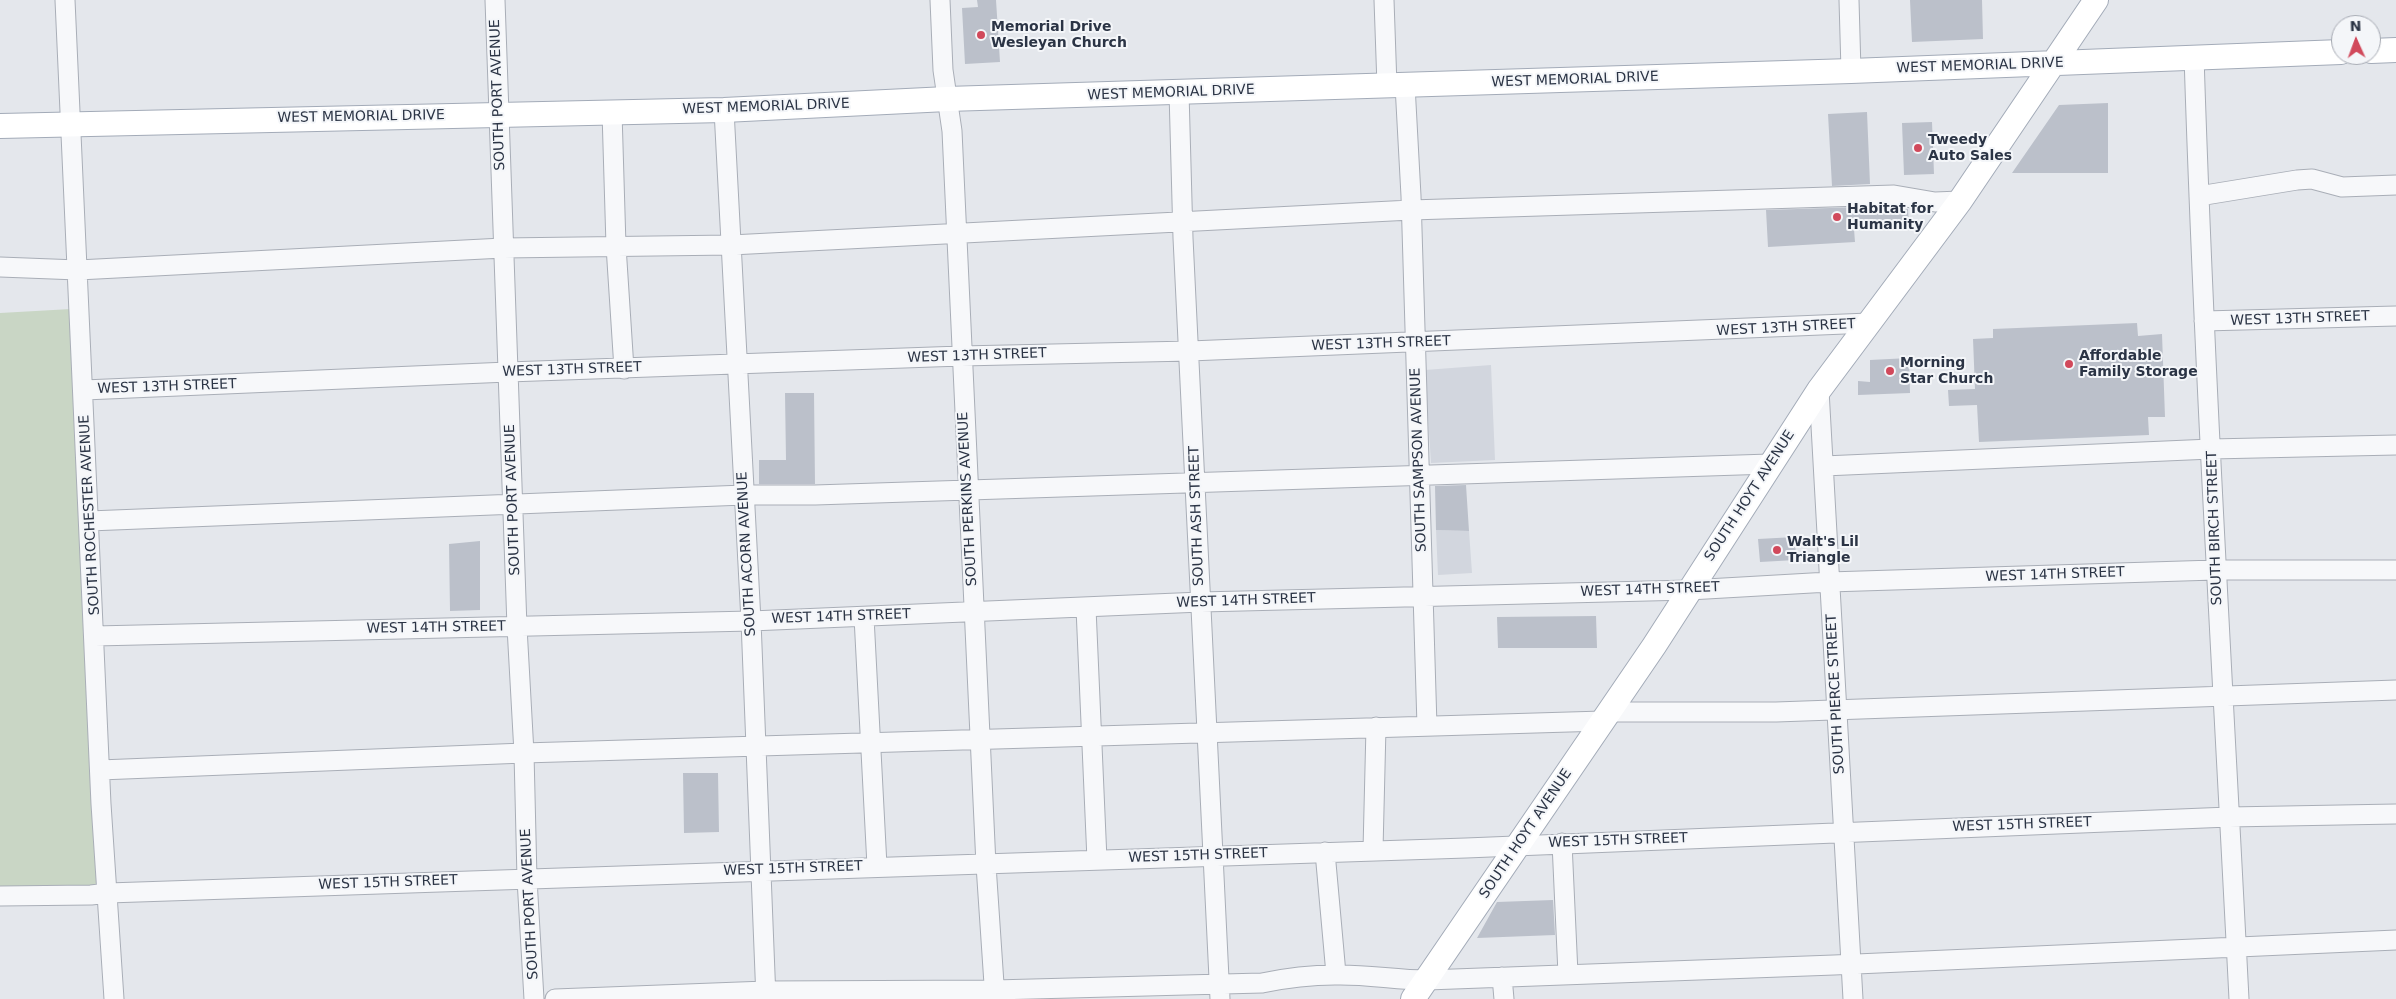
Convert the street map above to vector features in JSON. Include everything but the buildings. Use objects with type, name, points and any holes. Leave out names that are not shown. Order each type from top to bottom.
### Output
[{"type":"main road","name":"SOUTH HOYT AVENUE","points":[[1413,999],[1606,717],[1819,390],[1960,201],[2096,0]]},
{"type":"main road","points":[[2381,51],[2396,50]]},
{"type":"main road","name":"WEST MEMORIAL DRIVE","points":[[0,126],[724,110],[947,99],[1851,71],[2194,56],[2331,52]]},
{"type":"street","name":"SOUTH ROCHESTER AVENUE","points":[[65,0],[100,770],[114,999]]},
{"type":"street","name":"SOUTH PORT AVENUE","points":[[495,0],[502,248],[514,505],[517,627],[524,753],[527,878],[534,999]]},
{"type":"street","name":"SOUTH PERKINS AVENUE","points":[[940,0],[943,70],[952,131],[961,356],[994,994]]},
{"type":"street","name":"SOUTH SAMPSON AVENUE","points":[[1384,0],[1411,210],[1427,726]]},
{"type":"street","points":[[1850,0],[1851,71]]},
{"type":"street","name":"SOUTH BIRCH STREET","points":[[2194,56],[2215,570],[2224,695],[2239,999]]},
{"type":"street","name":"SOUTH ASH STREET","points":[[1179,92],[1182,222],[1190,351],[1200,602],[1220,991]]},
{"type":"street","name":"SOUTH ACORN AVENUE","points":[[724,110],[751,621],[766,995]]},
{"type":"street","points":[[612,112],[616,246],[624,369]]},
{"type":"street","points":[[2199,196],[2312,179],[2342,187],[2396,186]]},
{"type":"street","points":[[0,267],[78,270],[502,248],[731,244],[1411,210],[1894,195],[1935,202],[1960,201]]},
{"type":"street","name":"WEST 13TH STREET","points":[[2204,321],[2396,316]]},
{"type":"street","name":"WEST 13TH STREET","points":[[84,390],[508,372],[961,356],[1190,351],[1869,323]]},
{"type":"street","name":"SOUTH PIERCE STREET","points":[[1819,390],[1838,708],[1852,999]]},
{"type":"street","points":[[1824,466],[2211,450],[2396,445]]},
{"type":"street","points":[[90,521],[514,505],[744,494],[815,495],[968,488],[1420,476],[1770,464]]},
{"type":"street","name":"WEST 14TH STREET","points":[[95,636],[751,621],[1200,602],[1689,590],[1830,582],[2215,570],[2396,570]]},
{"type":"street","points":[[1086,608],[1097,860]]},
{"type":"street","points":[[864,617],[878,866]]},
{"type":"street","points":[[100,770],[524,753],[1427,726],[1838,708],[2396,690]]},
{"type":"street","points":[[1373,850],[1376,727]]},
{"type":"street","name":"WEST 15TH STREET","points":[[0,896],[92,895],[878,866],[986,865],[2229,817],[2396,814]]},
{"type":"street","points":[[1562,843],[1568,974]]},
{"type":"street","points":[[1325,852],[1336,974]]},
{"type":"street","points":[[555,999],[1220,991],[1283,978],[1336,974],[1404,980],[1427,980],[1851,964],[2396,940]]},
{"type":"street","points":[[1502,977],[1504,999]]},
{"type":"shaded area","points":[[1491,365],[1495,460],[1431,463],[1425,370]]},
{"type":"shaded area","points":[[1436,530],[1469,531],[1472,573],[1438,575]]},
{"type":"green space","points":[[71,309],[98,886],[0,888],[0,313]]},
{"type":"place","name":"Memorial Drive Wesleyan Church","points":[[981,35]]},
{"type":"place","name":"Tweedy Auto Sales","points":[[1918,148]]},
{"type":"place","name":"Habitat for Humanity","points":[[1837,217]]},
{"type":"place","name":"Affordable Family Storage","points":[[2069,364]]},
{"type":"place","name":"Morning Star Church","points":[[1890,371]]},
{"type":"place","name":"Walt's Lil Triangle","points":[[1777,550]]}]
